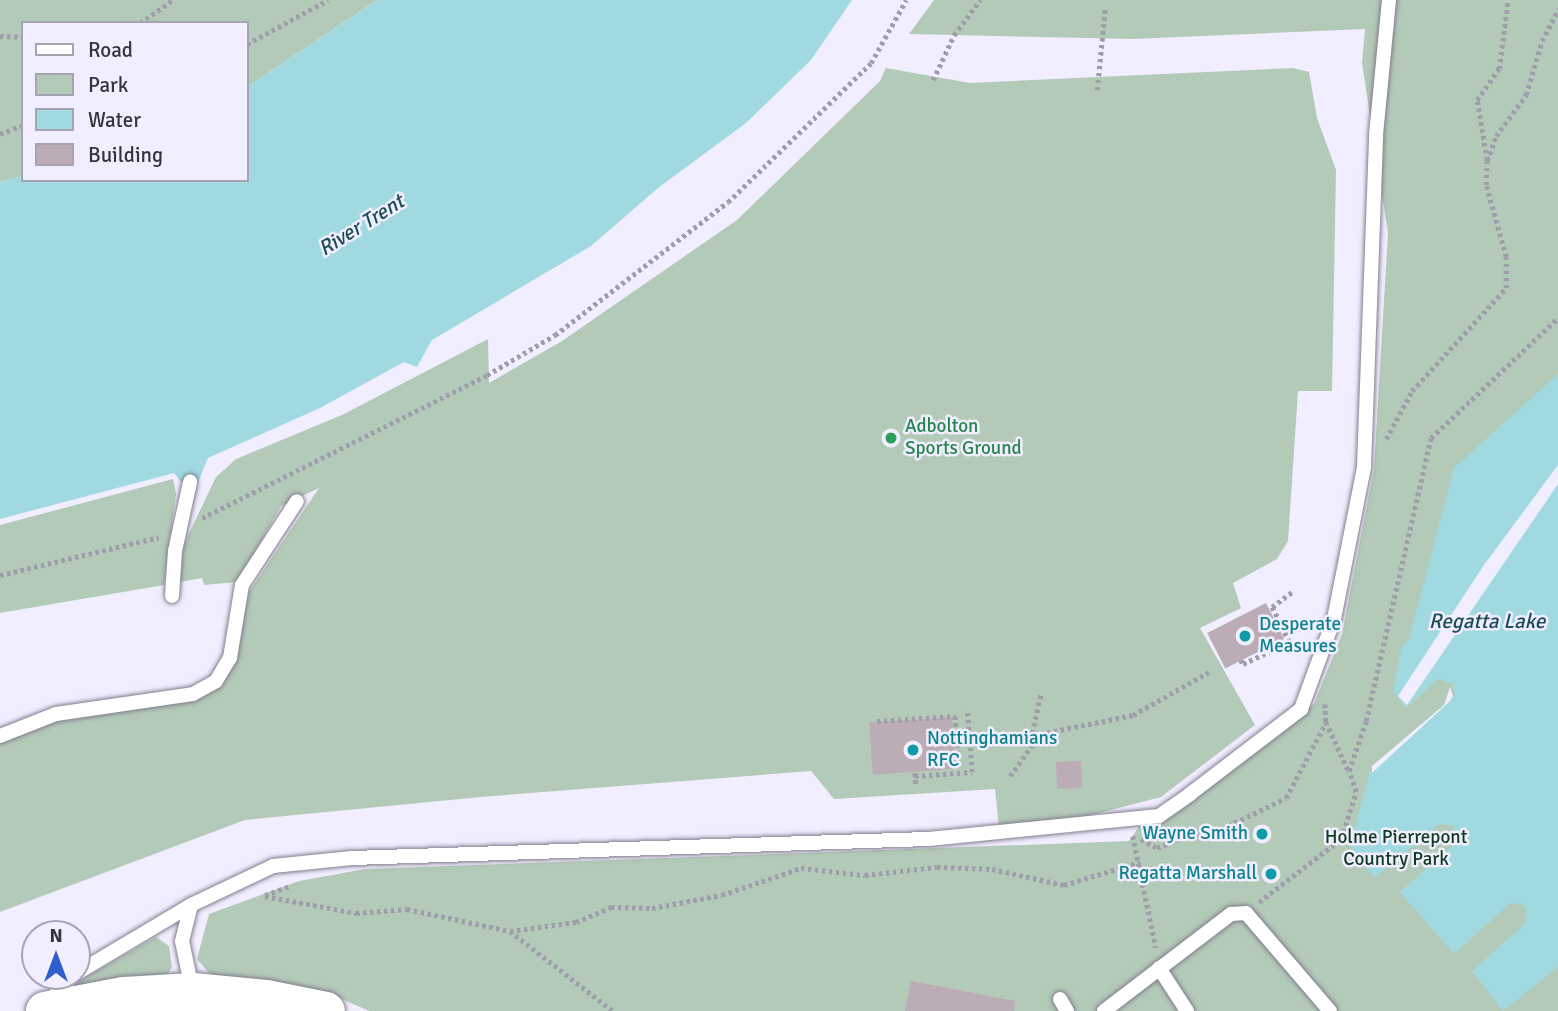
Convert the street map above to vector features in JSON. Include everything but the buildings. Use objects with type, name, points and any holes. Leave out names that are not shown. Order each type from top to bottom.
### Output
[{"type":"street","points":[[43,1011],[124,996],[193,992],[266,999],[326,1011]]},
{"type":"lane","points":[[91,965],[191,905],[273,866],[310,861],[774,847],[929,839],[1158,816],[1301,709],[1334,620],[1364,467],[1376,144],[1389,0]]},
{"type":"lane","points":[[172,596],[180,530],[190,482]]},
{"type":"lane","points":[[0,736],[57,714],[193,694],[216,681],[230,658],[242,585],[297,501]]},
{"type":"lane","points":[[191,905],[182,941],[193,992]]},
{"type":"lane","points":[[1104,1011],[1231,914],[1247,913],[1330,1011]]},
{"type":"lane","points":[[1159,968],[1187,1011]]},
{"type":"lane","points":[[43,1011],[55,990]]},
{"type":"path","points":[[143,21],[173,0]]},
{"type":"path","points":[[248,43],[328,0]]},
{"type":"path","points":[[0,575],[180,530],[487,375],[555,335],[728,202],[870,63],[906,0]]},
{"type":"path","points":[[933,80],[954,35],[980,0]]},
{"type":"path","points":[[1385,441],[1412,391],[1506,288],[1506,257],[1486,185],[1487,161],[1477,100],[1499,69],[1508,0]]},
{"type":"path","points":[[1097,90],[1105,8]]},
{"type":"path","points":[[1487,161],[1496,136],[1527,95],[1542,41],[1558,9]]},
{"type":"path","points":[[0,36],[21,37]]},
{"type":"path","points":[[0,134],[21,126]]},
{"type":"path","points":[[1349,771],[1366,722],[1431,438],[1558,318]]},
{"type":"path","points":[[1241,660],[1243,664],[1289,642],[1271,608],[1292,592]]},
{"type":"path","points":[[1010,776],[1039,735],[1055,728],[1133,715],[1209,672]]},
{"type":"path","points":[[1032,733],[1041,694]]},
{"type":"path","points":[[916,784],[915,775],[972,772],[967,709]]},
{"type":"path","points":[[877,721],[956,716],[959,752]]},
{"type":"path","points":[[1132,834],[1157,848],[1182,838],[1209,835],[1286,798],[1326,722],[1356,792],[1340,839],[1247,913]]},
{"type":"path","points":[[958,739],[1032,733],[1039,735]]},
{"type":"path","points":[[1137,819],[1132,834],[1140,862],[1159,968]]},
{"type":"path","points":[[263,895],[356,913],[407,909],[510,931],[576,922],[611,907],[652,908],[722,895],[801,868],[865,875],[937,867],[992,869],[1064,885],[1140,862]]},
{"type":"path","points":[[510,931],[614,1011]]},
{"type":"green space","points":[[0,0],[377,0],[248,86],[248,21],[21,21],[21,177],[0,182]]},
{"type":"green space","name":"Holme Pierrepont Country Park","points":[[934,0],[1558,0],[1558,1011],[369,1011],[335,996],[214,979],[197,959],[209,914],[299,881],[365,869],[1129,841],[1141,824],[1176,813],[1314,704],[1342,634],[1374,469],[1388,233],[1362,63],[1365,29],[1133,39],[909,34]]},
{"type":"green space","name":"Adbolton Sports Ground","points":[[886,68],[970,83],[1293,68],[1309,72],[1317,118],[1336,170],[1332,391],[1298,391],[1288,541],[1277,559],[1233,583],[1241,608],[1200,628],[1255,725],[1161,797],[1069,821],[999,827],[995,789],[834,799],[811,771],[481,797],[245,820],[0,912],[0,742],[60,720],[215,690],[236,655],[249,592],[319,488],[281,506],[238,582],[204,585],[202,578],[180,582],[183,546],[216,477],[236,459],[342,415],[488,339],[489,383],[562,341],[737,220],[880,81]]},
{"type":"green space","points":[[173,479],[176,494],[164,585],[0,613],[0,525]]},
{"type":"green space","points":[[156,937],[169,946],[172,967],[167,975],[91,988],[91,974]]},
{"type":"water","name":"River Trent","points":[[377,0],[852,0],[811,60],[746,123],[658,188],[591,246],[432,340],[417,367],[404,362],[320,408],[208,458],[198,482],[181,482],[174,473],[0,519],[0,182],[21,177],[21,182],[248,182],[248,86]]},
{"type":"water","name":"Regatta Lake","points":[[1558,374],[1558,967],[1503,1011],[1472,971],[1525,924],[1526,908],[1520,903],[1509,904],[1454,954],[1400,892],[1455,844],[1454,826],[1439,824],[1375,878],[1350,845],[1370,772],[1455,695],[1453,684],[1438,679],[1406,708],[1393,692],[1401,649],[1409,639],[1454,468]]},
{"type":"pier","points":[[1558,465],[1558,484],[1407,705],[1398,696],[1484,565]]},
{"type":"pier","points":[[1450,687],[1453,696],[1450,701],[1372,773],[1372,766],[1444,705]]},
{"type":"place","name":"Adbolton Sports Ground","points":[[891,438]]},
{"type":"place","name":"Desperate Measures","points":[[1245,636]]},
{"type":"place","name":"Nottinghamians RFC","points":[[913,750]]},
{"type":"place","name":"Wayne Smith","points":[[1262,834]]},
{"type":"place","name":"Regatta Marshall","points":[[1271,874]]}]
